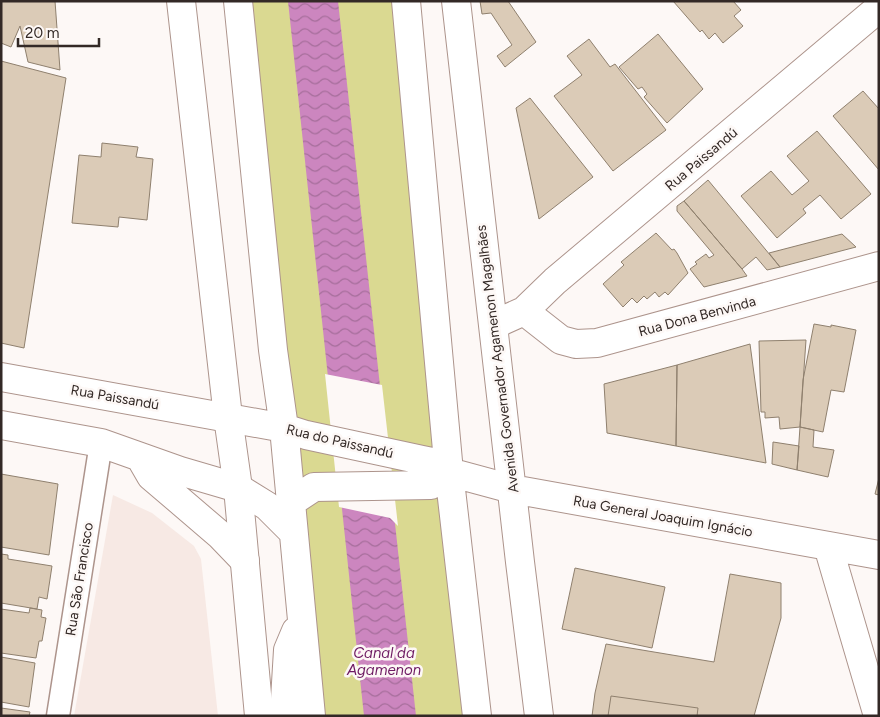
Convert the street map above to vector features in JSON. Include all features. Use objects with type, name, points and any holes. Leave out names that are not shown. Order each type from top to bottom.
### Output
[{"type":"main road","points":[[181,1],[228,417],[238,488],[260,716]]},
{"type":"main road","points":[[238,1],[273,350],[295,431],[290,504],[311,716]]},
{"type":"main road","points":[[406,1],[414,73],[440,478],[476,716]]},
{"type":"main road","name":"Avenida Governador Agamenon Magalhães","points":[[456,1],[539,716]]},
{"type":"main road","name":"Rua Paissandú","points":[[524,311],[555,281],[879,8]]},
{"type":"main road","name":"Rua Dona Benvinda","points":[[524,311],[561,340],[576,344],[597,343],[879,266]]},
{"type":"main road","points":[[493,325],[524,311]]},
{"type":"main road","name":"Rua Paissandú","points":[[1,377],[228,417]]},
{"type":"main road","name":"Rua do Paissandú","points":[[228,417],[432,462],[440,478]]},
{"type":"main road","points":[[1,425],[100,443],[238,488],[267,506],[293,532]]},
{"type":"main road","points":[[140,457],[151,476],[220,534],[245,561]]},
{"type":"main road","points":[[290,504],[314,487],[440,478]]},
{"type":"main road","name":"Rua General Joaquim Ignácio","points":[[440,478],[512,489],[879,555]]},
{"type":"main road","points":[[828,546],[878,716]]},
{"type":"main road","points":[[284,716],[288,650],[302,618]]},
{"type":"street","name":"Rua São Francisco","points":[[58,716],[100,443]]},
{"type":"shaded area","points":[[238,1],[406,1],[474,716],[311,716]]},
{"type":"shaded area","points":[[113,495],[152,513],[194,546],[201,559],[218,716],[74,716]]},
{"type":"water","name":"Canal da Agamenon","points":[[288,1],[338,1],[416,716],[364,716]]},
{"type":"pier","points":[[325,374],[382,385],[398,526],[390,518],[339,507]]},
{"type":"building","points":[[1,1],[55,1],[60,70],[28,62],[20,26],[11,47],[1,43]]},
{"type":"building","points":[[480,1],[508,1],[536,42],[505,67],[497,56],[512,45],[491,13],[482,14]]},
{"type":"building","points":[[673,1],[733,1],[741,10],[734,16],[743,26],[723,43],[715,33],[709,39],[702,30],[700,32]]},
{"type":"building","points":[[658,34],[703,89],[667,123],[644,97],[647,94],[642,87],[638,89],[619,67]]},
{"type":"building","points":[[589,39],[610,67],[615,64],[666,130],[613,171],[554,96],[582,75],[567,56]]},
{"type":"building","points":[[1,61],[66,78],[24,348],[1,343]]},
{"type":"building","points":[[863,91],[879,109],[879,170],[833,116]]},
{"type":"building","points":[[530,98],[593,177],[539,219],[516,108]]},
{"type":"building","points":[[817,131],[871,194],[841,219],[820,195],[803,209],[806,213],[777,238],[741,196],[771,171],[792,195],[809,181],[787,156]]},
{"type":"building","points":[[102,143],[138,147],[136,157],[153,159],[147,220],[119,217],[118,227],[72,223],[79,155],[101,157]]},
{"type":"building","points":[[708,180],[780,267],[767,270],[756,257],[742,269],[684,201]]},
{"type":"building","points":[[684,201],[747,276],[704,287],[690,269],[697,264],[695,262],[706,254],[709,258],[714,255],[677,211],[677,206]]},
{"type":"building","points":[[656,233],[672,250],[674,249],[688,273],[668,295],[665,292],[659,297],[655,292],[647,299],[644,296],[637,303],[632,298],[623,307],[603,284],[624,265],[621,262]]},
{"type":"building","points":[[842,234],[856,247],[780,267],[769,253]]},
{"type":"building","points":[[814,324],[856,330],[844,392],[831,390],[823,432],[800,427],[803,380]]},
{"type":"building","points":[[806,340],[800,427],[780,429],[779,417],[765,418],[765,412],[761,412],[759,341]]},
{"type":"building","points":[[750,344],[766,463],[676,446],[677,365]]},
{"type":"building","points":[[677,365],[676,446],[607,433],[604,384]]},
{"type":"building","points":[[800,427],[814,430],[813,447],[834,450],[828,477],[797,470]]},
{"type":"building","points":[[773,442],[799,446],[797,470],[772,464]]},
{"type":"building","points":[[1,474],[58,484],[49,555],[1,547]]},
{"type":"building","points":[[879,478],[879,495],[875,494]]},
{"type":"building","points":[[1,554],[8,555],[8,559],[52,566],[47,599],[39,597],[37,609],[1,603]]},
{"type":"building","points":[[575,568],[665,587],[652,648],[562,629]]},
{"type":"building","points":[[730,574],[781,583],[781,618],[754,716],[592,716],[606,644],[714,662]]},
{"type":"building","points":[[30,608],[42,610],[41,617],[46,618],[42,641],[39,641],[36,658],[1,653],[1,609],[29,613]]},
{"type":"building","points":[[1,657],[35,663],[29,707],[1,702]]},
{"type":"building","points":[[611,696],[698,708],[697,716],[608,716]]},
{"type":"building","points":[[1,708],[30,712],[29,716],[1,716]]}]
